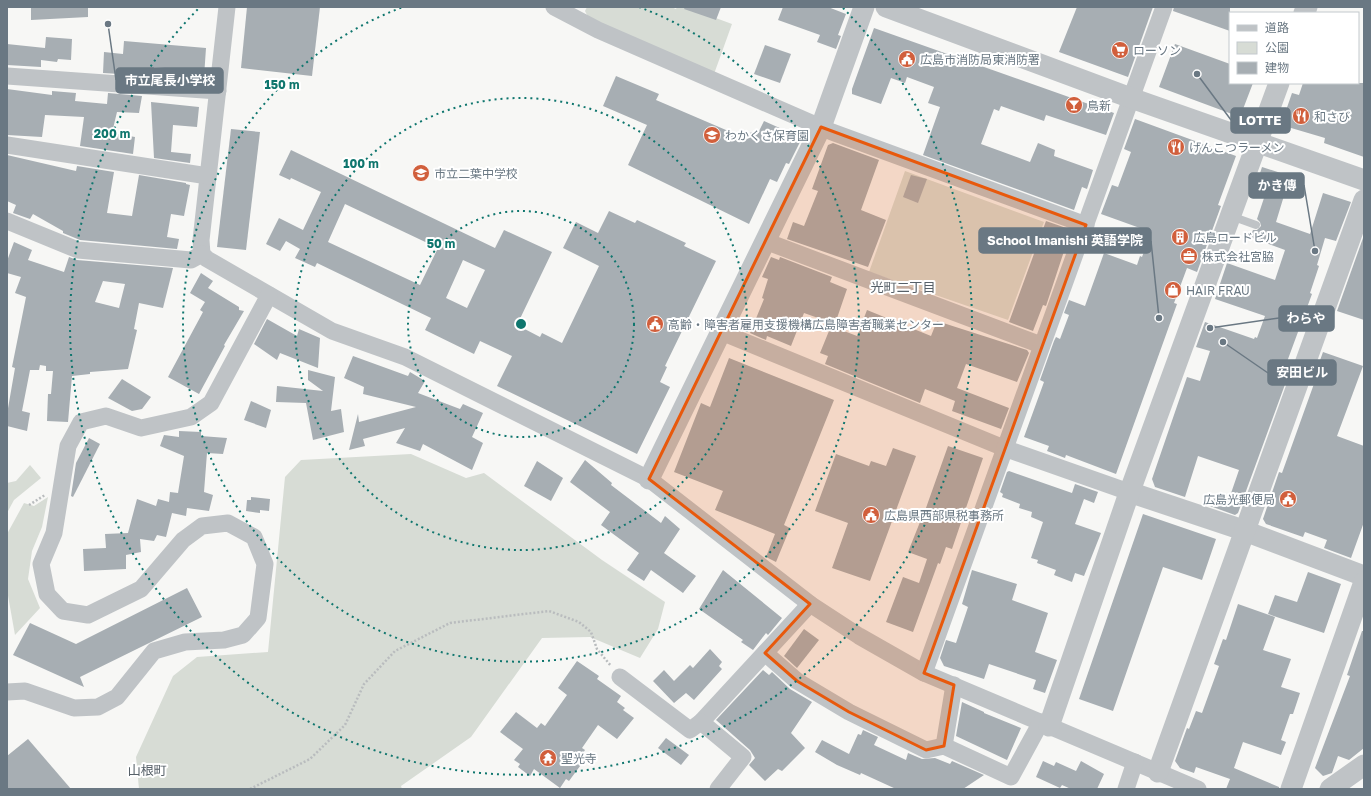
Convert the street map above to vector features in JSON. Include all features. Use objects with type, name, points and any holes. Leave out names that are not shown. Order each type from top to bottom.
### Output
[{"type":"street","points":[[227,7],[201,240],[202,254],[207,259],[328,329],[405,357],[649,479],[810,604],[859,636],[924,673],[1198,789]]},
{"type":"street","points":[[554,7],[573,12],[598,30],[821,127],[1086,225]]},
{"type":"street","points":[[649,479],[821,127],[864,7]]},
{"type":"street","points":[[886,7],[1131,98],[1364,180]]},
{"type":"street","points":[[924,673],[1164,7]]},
{"type":"street","points":[[7,76],[218,90]]},
{"type":"street","points":[[765,653],[796,681],[849,712],[926,750],[944,746],[1011,777],[1045,724],[1279,84]]},
{"type":"street","points":[[7,145],[208,176]]},
{"type":"street","points":[[1158,772],[1364,200]]},
{"type":"street","points":[[7,221],[78,250],[191,260],[202,254]]},
{"type":"street","points":[[765,241],[1041,346]]},
{"type":"street","points":[[7,692],[26,691],[74,708],[98,707],[117,697],[154,651],[185,642],[224,640],[243,635],[258,618],[265,564],[254,537],[228,523],[202,526],[183,540],[141,589],[88,615],[63,611],[47,594],[41,564],[54,533],[68,446],[81,422],[106,416],[141,428],[192,417],[211,403],[269,295]]},
{"type":"street","points":[[721,332],[1004,448],[1244,531],[1364,576]]},
{"type":"street","points":[[1291,789],[1364,582]]},
{"type":"street","points":[[620,677],[690,730],[701,722],[810,604]]},
{"type":"street","points":[[944,746],[954,685]]},
{"type":"street","points":[[701,722],[742,757],[718,789]]},
{"type":"street","points":[[1126,789],[1136,762]]},
{"type":"street","points":[[1330,789],[1364,765]]},
{"type":"lane","points":[[1231,216],[1256,225]]},
{"type":"path","points":[[250,789],[310,759],[345,725],[364,684],[395,652],[450,623],[549,611],[579,622],[592,632],[597,649],[620,677]]},
{"type":"highlighted area","points":[[821,127],[1086,225],[924,673],[954,685],[944,746],[926,750],[849,712],[797,681],[765,653],[810,604],[649,479]]},
{"type":"green space","points":[[587,7],[671,7],[676,9],[677,7],[686,7],[732,24],[714,74],[589,19],[585,11]]},
{"type":"green space","points":[[905,171],[1044,222],[1008,320],[869,272]]},
{"type":"green space","points":[[411,454],[466,478],[484,473],[602,560],[665,602],[658,629],[640,658],[590,637],[542,638],[471,737],[401,786],[402,789],[139,789],[136,757],[173,676],[197,657],[268,652],[285,477],[301,460]]},
{"type":"green space","points":[[30,465],[41,478],[14,500],[7,513],[7,483],[16,481]]},
{"type":"green space","points":[[48,497],[42,527],[32,551],[28,579],[40,608],[15,635],[7,590],[7,534],[24,503],[34,506]]},
{"type":"building","points":[[31,7],[88,7],[88,17],[31,20]]},
{"type":"building","points":[[247,7],[320,7],[312,76],[241,68]]},
{"type":"building","points":[[685,7],[721,7],[716,20],[684,9]]},
{"type":"building","points":[[783,7],[828,7],[846,14],[838,35],[841,36],[836,49],[817,42],[820,35],[778,20]]},
{"type":"building","points":[[1077,7],[1153,7],[1128,77],[1059,52]]},
{"type":"building","points":[[1174,7],[1230,7],[1229,31],[1173,11]]},
{"type":"building","points":[[874,28],[1114,113],[1106,135],[1046,115],[1044,121],[1001,106],[999,111],[994,109],[981,144],[1030,162],[1038,143],[1055,150],[1054,156],[1093,170],[1087,189],[1082,187],[1074,210],[923,155],[940,107],[928,103],[934,87],[907,77],[905,83],[891,78],[881,104],[852,94],[852,89]]},
{"type":"building","points":[[46,37],[72,39],[71,60],[58,59],[57,62],[41,60],[41,67],[7,65],[7,44],[45,48]]},
{"type":"building","points":[[124,41],[206,48],[204,77],[186,76],[186,70],[154,67],[153,76],[103,73],[104,52],[123,54]]},
{"type":"building","points":[[1175,44],[1229,64],[1229,84],[1253,84],[1240,117],[1159,87]]},
{"type":"building","points":[[765,45],[791,54],[780,83],[754,74]]},
{"type":"building","points":[[616,76],[659,94],[656,100],[747,139],[751,132],[757,135],[764,121],[802,138],[789,164],[786,163],[777,182],[770,179],[749,224],[628,165],[647,125],[603,106]]},
{"type":"building","points":[[1364,83],[1364,157],[1324,143],[1325,138],[1281,125],[1292,93],[1299,95],[1303,84]]},
{"type":"building","points":[[7,89],[52,95],[52,91],[76,93],[75,101],[107,104],[108,93],[142,96],[139,113],[117,112],[112,133],[135,137],[133,154],[80,146],[84,117],[45,115],[42,137],[7,135]]},
{"type":"building","points":[[151,102],[199,107],[197,127],[173,125],[171,152],[191,154],[190,163],[154,158]]},
{"type":"building","points":[[1135,119],[1236,156],[1218,205],[1221,206],[1197,272],[1187,268],[1174,303],[1177,304],[1116,474],[1066,455],[1065,458],[1047,451],[1049,446],[1024,437],[1044,382],[1040,380],[1054,341],[1056,337],[1060,339],[1069,315],[1064,313],[1069,300],[1085,306],[1104,253],[1137,265],[1140,256],[1142,257],[1151,232],[1101,214],[1112,185],[1118,187],[1131,152],[1124,149]]},
{"type":"building","points":[[231,129],[260,132],[246,250],[217,247]]},
{"type":"building","points":[[833,143],[879,160],[861,210],[886,220],[868,267],[787,239],[793,222],[804,226],[818,191],[812,189],[828,145]]},
{"type":"building","points":[[291,150],[495,248],[504,230],[552,252],[517,325],[540,337],[542,333],[562,343],[599,266],[563,248],[576,222],[598,233],[609,211],[635,223],[637,220],[686,243],[684,246],[716,261],[665,366],[667,367],[660,382],[670,387],[637,454],[497,386],[512,356],[480,341],[474,354],[425,330],[431,318],[317,263],[315,267],[295,258],[300,249],[286,241],[280,251],[266,244],[279,218],[303,230],[321,192],[291,178],[290,180],[279,175]],"holes":[[[345,204],[438,248],[420,285],[328,242]],[[463,260],[485,270],[467,308],[446,298]]]},
{"type":"building","points":[[7,155],[76,171],[77,166],[114,172],[107,213],[132,216],[139,175],[190,185],[184,216],[171,214],[167,237],[179,239],[177,249],[80,240],[63,233],[63,231],[33,214],[30,219],[13,213],[16,205],[7,201]]},
{"type":"building","points":[[1262,167],[1290,176],[1276,222],[1310,234],[1323,193],[1351,202],[1336,241],[1325,238],[1317,265],[1319,266],[1310,293],[1312,294],[1281,378],[1287,379],[1238,513],[1235,515],[1210,506],[1214,494],[1229,499],[1239,470],[1198,456],[1185,497],[1155,487],[1152,479],[1187,377],[1200,381],[1210,351],[1196,347],[1205,322],[1254,339],[1255,337],[1257,338],[1265,316],[1215,299],[1227,263],[1275,280],[1285,250],[1250,237],[1253,230],[1257,230],[1261,226],[1257,219],[1264,198],[1253,195]]},
{"type":"building","points":[[911,175],[927,179],[918,203],[903,197]]},
{"type":"building","points":[[1046,221],[1069,229],[1070,233],[1046,306],[1043,305],[1033,331],[1009,322]]},
{"type":"building","points":[[1364,238],[1364,320],[1337,311]]},
{"type":"building","points":[[14,242],[32,250],[28,260],[64,272],[69,257],[77,260],[173,268],[163,308],[139,303],[134,329],[137,330],[128,369],[90,372],[90,374],[72,376],[68,422],[47,421],[48,394],[51,394],[53,371],[46,371],[46,366],[40,365],[39,370],[30,370],[22,411],[30,413],[27,431],[7,426],[7,414],[15,368],[12,367],[26,297],[15,293],[21,277],[7,273],[7,261]],"holes":[[[103,281],[125,284],[119,308],[95,302]]]},
{"type":"building","points":[[771,257],[779,260],[780,257],[832,277],[830,282],[847,289],[835,324],[804,313],[791,346],[767,336],[766,340],[750,333],[764,299],[762,298],[768,279],[762,277]]},
{"type":"building","points":[[201,273],[213,281],[208,288],[239,307],[239,310],[244,311],[224,345],[225,346],[199,394],[168,377],[203,312],[200,310],[205,302],[190,293]]},
{"type":"building","points":[[867,310],[931,336],[937,321],[1027,350],[1029,353],[1017,382],[966,364],[957,388],[1009,408],[1001,429],[952,411],[955,401],[925,389],[920,403],[825,364],[828,356],[820,353],[831,326],[857,336]]},
{"type":"building","points":[[267,319],[297,336],[299,329],[320,338],[318,368],[280,353],[277,360],[254,344]]},
{"type":"building","points":[[1323,352],[1363,366],[1337,436],[1364,446],[1364,522],[1351,558],[1324,548],[1327,540],[1305,532],[1303,537],[1266,524],[1263,519],[1279,472],[1282,473],[1315,381],[1313,380]]},
{"type":"building","points":[[353,356],[408,376],[410,372],[425,381],[418,393],[460,409],[463,404],[483,413],[472,437],[483,443],[472,470],[423,444],[420,451],[396,443],[405,428],[363,439],[365,446],[349,450],[358,414],[359,422],[416,407],[363,394],[364,387],[344,378]]},
{"type":"building","points":[[729,358],[834,400],[784,525],[790,528],[776,562],[766,557],[775,534],[715,510],[723,491],[674,472],[701,403],[710,407]]},
{"type":"building","points":[[308,370],[335,377],[331,411],[341,409],[344,432],[313,440],[306,403],[276,402],[277,386],[323,391],[308,380]]},
{"type":"building","points":[[122,379],[151,397],[142,409],[132,411],[108,398]]},
{"type":"building","points":[[251,401],[271,410],[266,428],[244,420]]},
{"type":"building","points":[[179,431],[201,432],[201,436],[227,438],[223,454],[207,453],[204,492],[213,495],[209,511],[187,508],[186,516],[172,513],[166,537],[157,535],[154,541],[140,539],[141,552],[126,555],[126,569],[84,571],[83,549],[106,548],[105,534],[128,533],[137,499],[156,506],[158,499],[169,502],[170,492],[178,493],[184,456],[160,446],[164,435],[179,437]]},
{"type":"building","points":[[89,438],[100,444],[73,497],[71,496],[76,463]]},
{"type":"building","points":[[948,446],[983,458],[952,549],[946,547],[940,564],[938,563],[913,632],[886,622],[903,577],[919,583],[927,559],[908,552],[921,522]]},
{"type":"building","points":[[893,448],[916,456],[870,581],[832,568],[848,523],[815,511],[836,454],[869,466],[871,461],[886,466]]},
{"type":"building","points":[[585,460],[612,483],[611,485],[661,523],[665,516],[680,529],[664,553],[696,576],[683,593],[651,570],[644,581],[627,570],[639,553],[601,525],[610,512],[570,482]]},
{"type":"building","points":[[537,461],[563,478],[551,501],[524,486]]},
{"type":"building","points":[[1009,471],[1072,493],[1075,484],[1098,492],[1094,503],[1084,499],[1075,524],[1101,533],[1084,576],[1075,573],[1072,582],[1054,575],[1056,570],[1037,563],[1038,560],[1031,558],[1043,522],[1031,517],[1032,512],[1019,508],[1020,504],[1002,497],[1003,494],[1000,492],[1007,472]]},
{"type":"building","points":[[251,497],[270,499],[269,511],[260,510],[260,513],[246,511],[247,500],[251,500]]},
{"type":"building","points":[[1143,514],[1216,539],[1202,580],[1163,567],[1113,711],[1079,699]]},
{"type":"building","points":[[723,570],[782,618],[768,635],[766,633],[753,650],[741,642],[743,640],[699,609]]},
{"type":"building","points":[[972,570],[1017,584],[1012,600],[1048,613],[1035,652],[1057,660],[1045,693],[1033,689],[1036,680],[989,664],[984,679],[944,666],[940,658],[946,640],[956,643],[968,607],[962,604]]},
{"type":"building","points":[[1308,572],[1341,584],[1324,633],[1268,614],[1275,595],[1297,602]]},
{"type":"building","points":[[187,588],[202,617],[80,677],[84,687],[13,655],[30,623],[76,644]]},
{"type":"building","points":[[1238,604],[1275,617],[1263,650],[1291,659],[1281,687],[1300,693],[1293,714],[1290,714],[1281,740],[1286,742],[1281,755],[1243,742],[1234,768],[1279,787],[1279,789],[1226,789],[1230,779],[1196,767],[1194,773],[1180,768],[1175,761],[1187,728],[1189,729],[1196,711],[1202,713],[1219,666],[1214,664],[1223,639],[1226,640]]},
{"type":"building","points":[[804,629],[819,640],[797,668],[784,656]]},
{"type":"building","points":[[1362,631],[1364,631],[1364,748],[1349,760],[1338,756],[1332,773],[1323,776],[1315,768],[1350,676],[1347,675]]},
{"type":"building","points":[[710,649],[722,662],[719,666],[722,669],[694,700],[686,693],[674,703],[653,681],[664,670],[674,681],[690,665],[693,668]]},
{"type":"building","points":[[577,661],[599,676],[597,679],[621,696],[617,702],[625,708],[623,710],[634,718],[617,739],[598,725],[582,748],[585,750],[579,759],[583,762],[569,781],[566,779],[560,788],[534,769],[530,776],[518,767],[520,764],[514,760],[523,749],[500,732],[516,712],[537,728],[541,723],[545,726],[567,695],[558,688]]},
{"type":"building","points":[[763,670],[769,675],[772,672],[790,689],[812,702],[791,733],[805,748],[782,771],[778,769],[765,781],[749,765],[755,758],[750,750],[716,720]]},
{"type":"building","points":[[962,702],[1021,728],[1007,760],[956,736]]},
{"type":"building","points":[[863,730],[878,737],[874,745],[906,760],[908,753],[922,759],[935,758],[950,764],[952,761],[984,775],[963,789],[896,789],[861,773],[860,775],[837,765],[815,752],[822,740],[849,754],[858,734],[861,735]]},
{"type":"building","points":[[666,738],[689,755],[681,765],[658,748]]},
{"type":"building","points":[[28,739],[71,789],[7,789],[7,756]]},
{"type":"building","points":[[1043,761],[1054,766],[1056,762],[1076,771],[1081,761],[1104,774],[1097,789],[1071,789],[1062,785],[1060,788],[1036,777]]},
{"type":"place","name":"市立尾長小学校","points":[[108,24]]},
{"type":"place","name":"ローソン","points":[[1120,50]]},
{"type":"place","name":"広島市消防局東消防署","points":[[907,59]]},
{"type":"place","name":"LOTTE","points":[[1197,74]]},
{"type":"place","name":"鳥新","points":[[1074,105]]},
{"type":"place","name":"和さび","points":[[1301,116]]},
{"type":"place","name":"わかくさ保育園","points":[[712,135]]},
{"type":"place","name":"げんこつラーメン","points":[[1176,147]]},
{"type":"place","name":"市立二葉中学校","points":[[421,173]]},
{"type":"place","name":"広島ロードビル","points":[[1180,237]]},
{"type":"place","name":"かき傳","points":[[1315,251]]},
{"type":"place","name":"株式会社宮脇","points":[[1189,256]]},
{"type":"place","name":"HAIR FRAU","points":[[1173,290]]},
{"type":"place","name":"School Imanishi 英語学院","points":[[1159,318]]},
{"type":"place","name":"高齢・障害者雇用支援機構広島障害者職業センター","points":[[655,324]]},
{"type":"place","name":"わらや","points":[[1210,328]]},
{"type":"place","name":"安田ビル","points":[[1223,342]]},
{"type":"place","name":"広島光郵便局","points":[[1288,499]]},
{"type":"place","name":"広島県西部県税事務所","points":[[871,515]]},
{"type":"place","name":"聖光寺","points":[[548,758]]},
{"type":"district","name":"光町二丁目","points":[[903,287]]},
{"type":"district","name":"山根町","points":[[147,770]]}]
